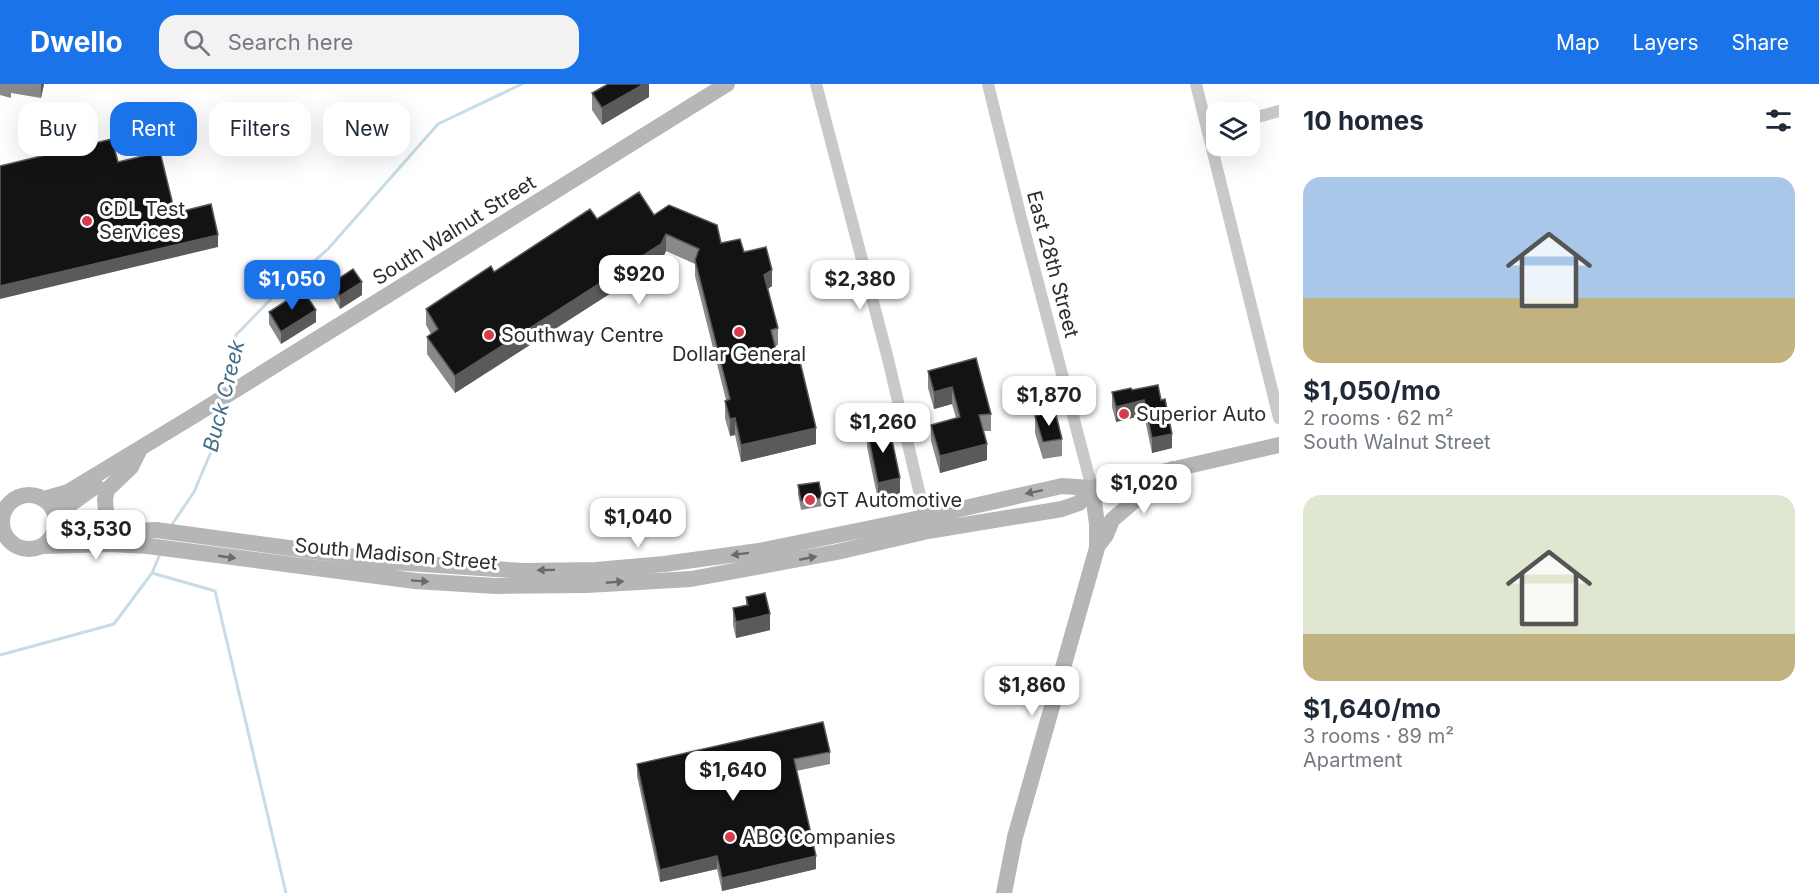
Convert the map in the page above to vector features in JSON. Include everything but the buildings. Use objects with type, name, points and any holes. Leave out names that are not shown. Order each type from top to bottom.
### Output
[{"type":"main road","name":"South Walnut Street","points":[[44,499],[68,492],[228,395],[728,84]]},
{"type":"main road","name":"South Madison Street","points":[[56,519],[83,533],[163,538],[403,563],[524,571],[596,570],[664,564],[759,551],[927,524],[1062,486],[1092,488],[1279,445]]},
{"type":"main road","name":"South Walnut Street","points":[[56,519],[140,448]]},
{"type":"main road","points":[[140,448],[131,466],[107,490],[106,512],[113,521],[163,538]]},
{"type":"main road","points":[[1097,548],[1112,520],[1139,497],[1163,482],[1172,470]]},
{"type":"main road","points":[[1004,893],[1016,837],[1097,548],[1097,524],[1092,488]]},
{"type":"main road","points":[[0,552],[10,549],[29,550],[43,546],[53,536],[56,519],[49,503],[44,499],[29,495],[7,500],[8,505],[3,513],[1,527],[7,539],[22,549]]},
{"type":"main road","name":"South Madison Street","points":[[43,546],[111,544],[163,538]]},
{"type":"street","points":[[816,84],[882,338],[927,524]]},
{"type":"street","name":"East 28th Street","points":[[988,84],[1092,488]]},
{"type":"street","points":[[1196,84],[1206,112]]},
{"type":"street","points":[[1260,116],[1279,111]]},
{"type":"street","points":[[1218,156],[1279,418]]},
{"type":"waterway","name":"Buck Creek","points":[[222,390],[236,335],[268,302],[328,249],[438,124],[522,84]]},
{"type":"waterway","name":"Buck Creek","points":[[171,526],[194,492],[213,447],[219,409]]},
{"type":"waterway","name":"Buck Creek","points":[[0,655],[114,624],[152,573],[160,554]]},
{"type":"waterway","points":[[152,573],[215,591],[286,893]]},
{"type":"place","name":"CDL Test Services","points":[[87,221]]},
{"type":"place","name":"Dollar General","points":[[739,332]]},
{"type":"place","name":"Southway Centre","points":[[489,335]]},
{"type":"place","name":"Superior Auto","points":[[1124,414]]},
{"type":"place","name":"GT Automotive","points":[[810,500]]},
{"type":"place","name":"ABC Companies","points":[[730,837]]}]
